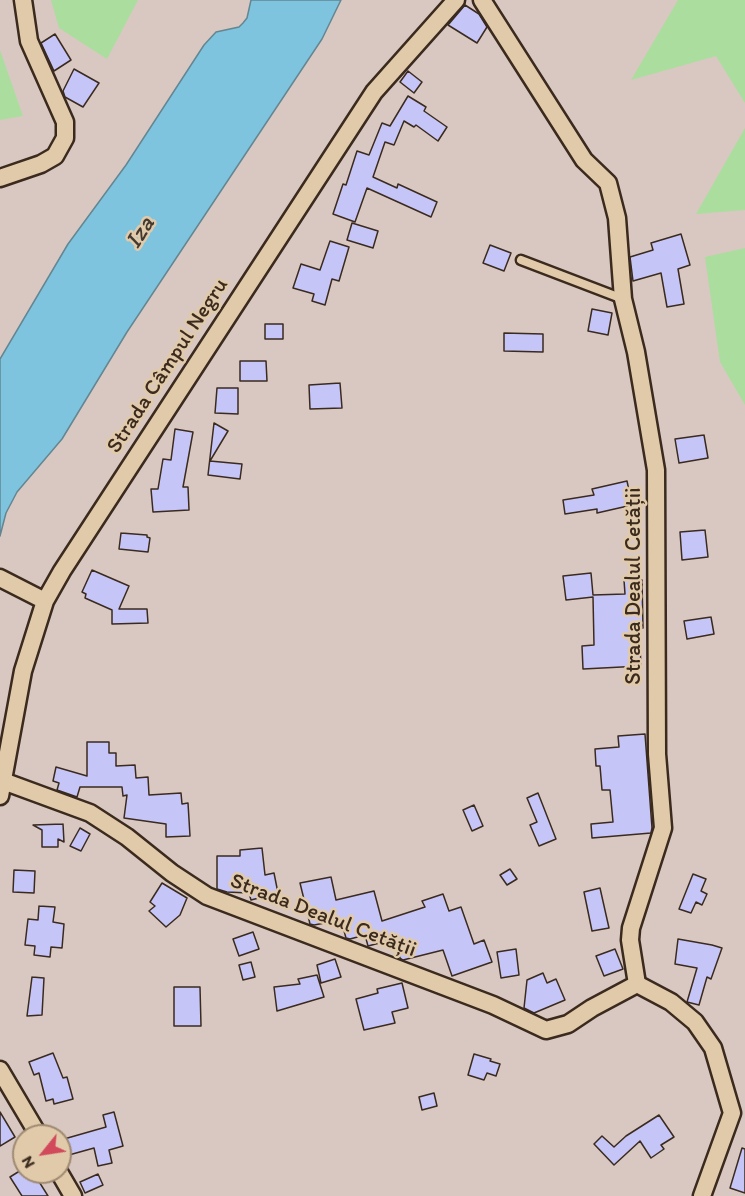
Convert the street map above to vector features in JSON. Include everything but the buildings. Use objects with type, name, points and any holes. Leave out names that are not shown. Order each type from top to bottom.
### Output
[{"type":"street","points":[[0,178],[41,164],[55,156],[65,138],[65,122],[29,41],[23,0]]},
{"type":"street","name":"Strada Câmpul Negru","points":[[2,789],[23,671],[45,601],[62,571],[374,92],[456,0]]},
{"type":"street","name":"Strada Dealul Cetății","points":[[2,789],[90,813],[127,837],[172,873],[207,896],[493,1005],[546,1030],[568,1024],[592,1008],[637,984],[630,940],[631,928],[663,828],[657,754],[656,470],[636,352],[623,299],[617,218],[608,183],[584,160],[482,0]]},
{"type":"street","points":[[0,578],[45,601]]},
{"type":"street","points":[[637,984],[671,1002],[695,1022],[713,1048],[732,1113],[702,1196]]},
{"type":"street","points":[[0,1070],[32,1124]]},
{"type":"lane","points":[[521,260],[623,299]]},
{"type":"green space","points":[[51,0],[138,0],[107,59],[59,28]]},
{"type":"green space","points":[[678,0],[745,0],[745,103],[716,56],[631,80]]},
{"type":"green space","points":[[0,50],[23,116],[0,120]]},
{"type":"green space","points":[[745,128],[745,210],[696,214]]},
{"type":"green space","points":[[745,248],[745,405],[720,362],[705,257]]},
{"type":"water","name":"Iza","points":[[251,0],[341,0],[322,39],[127,332],[62,439],[17,492],[6,513],[0,536],[0,359],[68,244],[126,165],[204,45],[216,32],[239,27],[247,18]]}]
